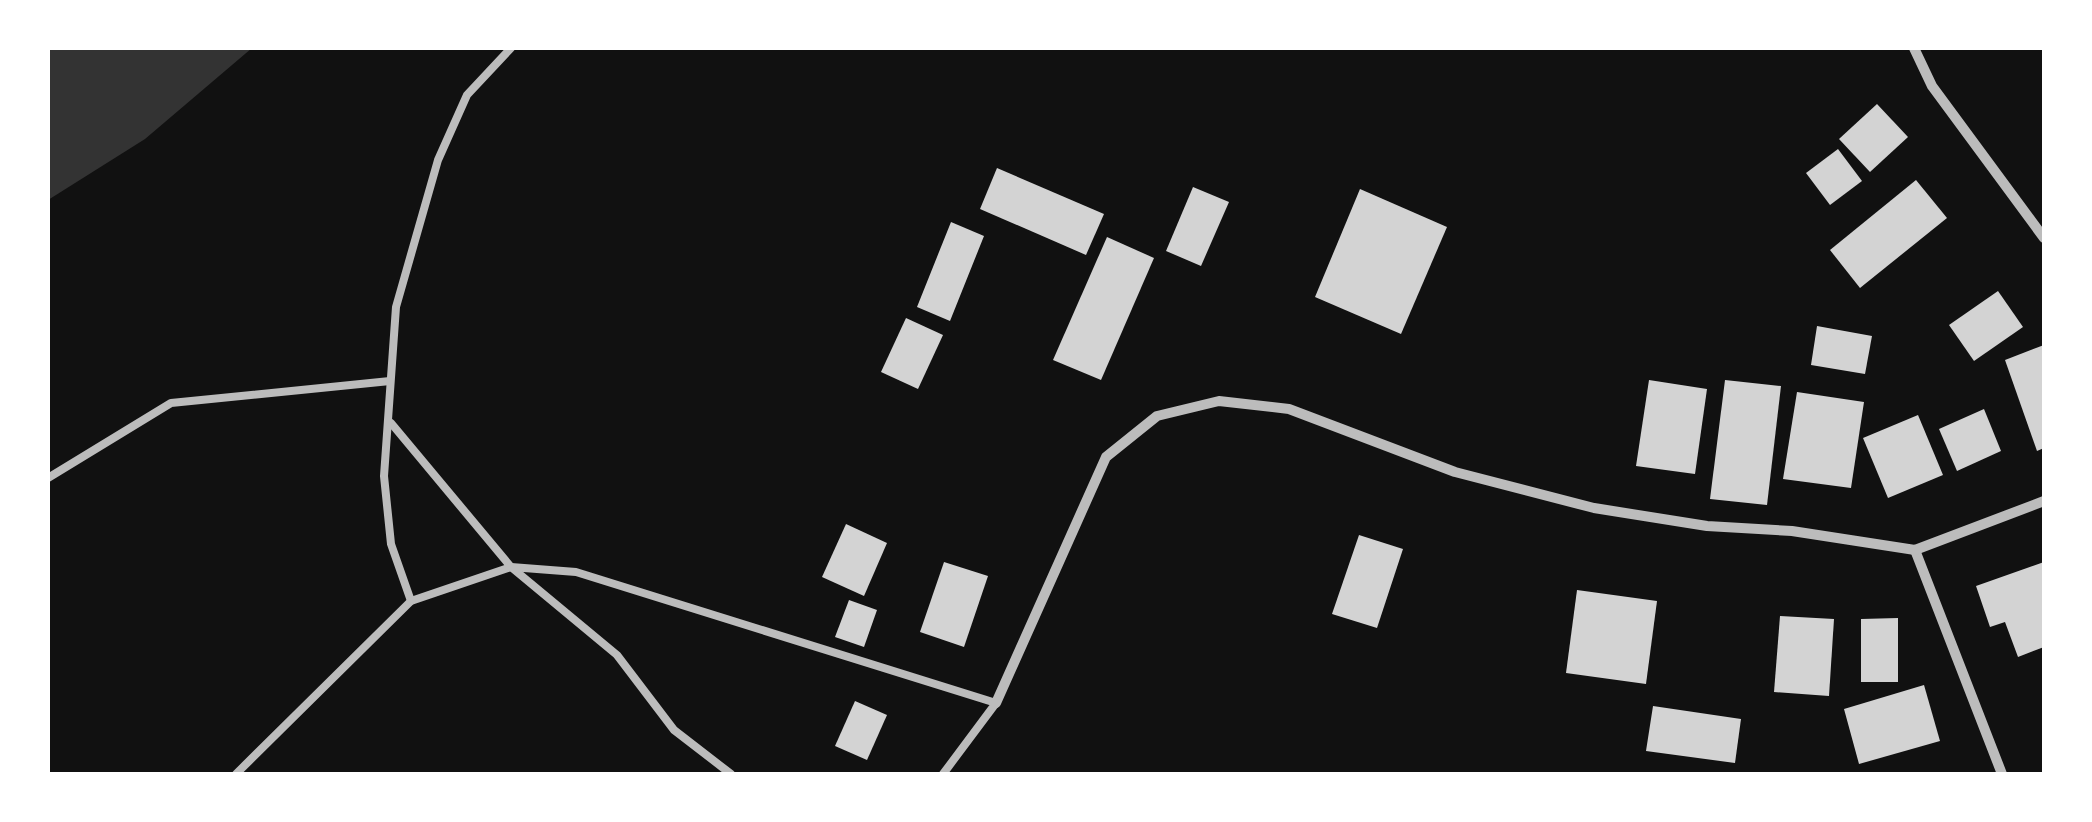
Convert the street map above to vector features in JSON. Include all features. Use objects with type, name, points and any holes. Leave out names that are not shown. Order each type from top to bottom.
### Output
[{"type":"street","points":[[1914,48],[1932,86],[2044,238]]},
{"type":"street","points":[[996,703],[1106,457],[1157,416],[1220,401],[1290,409],[1455,472],[1594,508],[1914,550],[2044,501]]},
{"type":"street","points":[[1914,550],[2002,774]]},
{"type":"lane","points":[[410,601],[391,544],[384,476],[391,423],[396,307],[438,160],[466,95],[511,48]]},
{"type":"lane","points":[[48,478],[172,402],[390,381]]},
{"type":"lane","points":[[391,423],[510,567],[617,655],[674,730],[731,774]]},
{"type":"lane","points":[[236,774],[410,601],[510,567],[576,572],[996,703],[943,774]]},
{"type":"shaded area","points":[[48,48],[252,48],[145,139],[48,200]]},
{"type":"building","points":[[1877,104],[1908,137],[1870,172],[1839,139]]},
{"type":"building","points":[[1838,149],[1862,181],[1830,205],[1806,173]]},
{"type":"building","points":[[997,168],[1104,214],[1086,255],[980,209]]},
{"type":"building","points":[[1916,180],[1947,218],[1860,288],[1830,250]]},
{"type":"building","points":[[1193,187],[1229,202],[1201,266],[1166,251]]},
{"type":"building","points":[[1360,189],[1447,227],[1401,334],[1315,297]]},
{"type":"building","points":[[951,222],[984,236],[950,321],[917,307]]},
{"type":"building","points":[[1107,237],[1154,258],[1101,380],[1053,360]]},
{"type":"building","points":[[1998,291],[2023,327],[1974,361],[1949,325]]},
{"type":"building","points":[[906,318],[943,335],[918,389],[881,372]]},
{"type":"building","points":[[1817,326],[1872,336],[1865,374],[1811,365]]},
{"type":"building","points":[[2044,345],[2044,448],[2037,451],[2005,360]]},
{"type":"building","points":[[1649,380],[1707,389],[1695,474],[1636,466]]},
{"type":"building","points":[[1725,380],[1781,386],[1767,505],[1710,499]]},
{"type":"building","points":[[1797,392],[1864,402],[1851,488],[1783,479]]},
{"type":"building","points":[[1984,409],[2001,451],[1957,471],[1939,429]]},
{"type":"building","points":[[1918,415],[1943,475],[1888,498],[1863,438]]},
{"type":"building","points":[[846,524],[887,543],[864,596],[822,577]]},
{"type":"building","points":[[1359,535],[1403,549],[1377,628],[1332,614]]},
{"type":"building","points":[[944,562],[988,576],[964,647],[920,632]]},
{"type":"building","points":[[2044,562],[2044,647],[2018,657],[2005,622],[1990,627],[1976,586]]},
{"type":"building","points":[[1577,590],[1657,601],[1646,684],[1566,673]]},
{"type":"building","points":[[849,600],[877,610],[864,647],[835,637]]},
{"type":"building","points":[[1780,616],[1834,619],[1829,696],[1774,692]]},
{"type":"building","points":[[1898,618],[1898,682],[1861,682],[1861,619]]},
{"type":"building","points":[[1924,685],[1940,741],[1859,764],[1844,709]]},
{"type":"building","points":[[855,701],[887,715],[867,760],[835,746]]},
{"type":"building","points":[[1653,706],[1741,719],[1735,763],[1646,751]]}]
